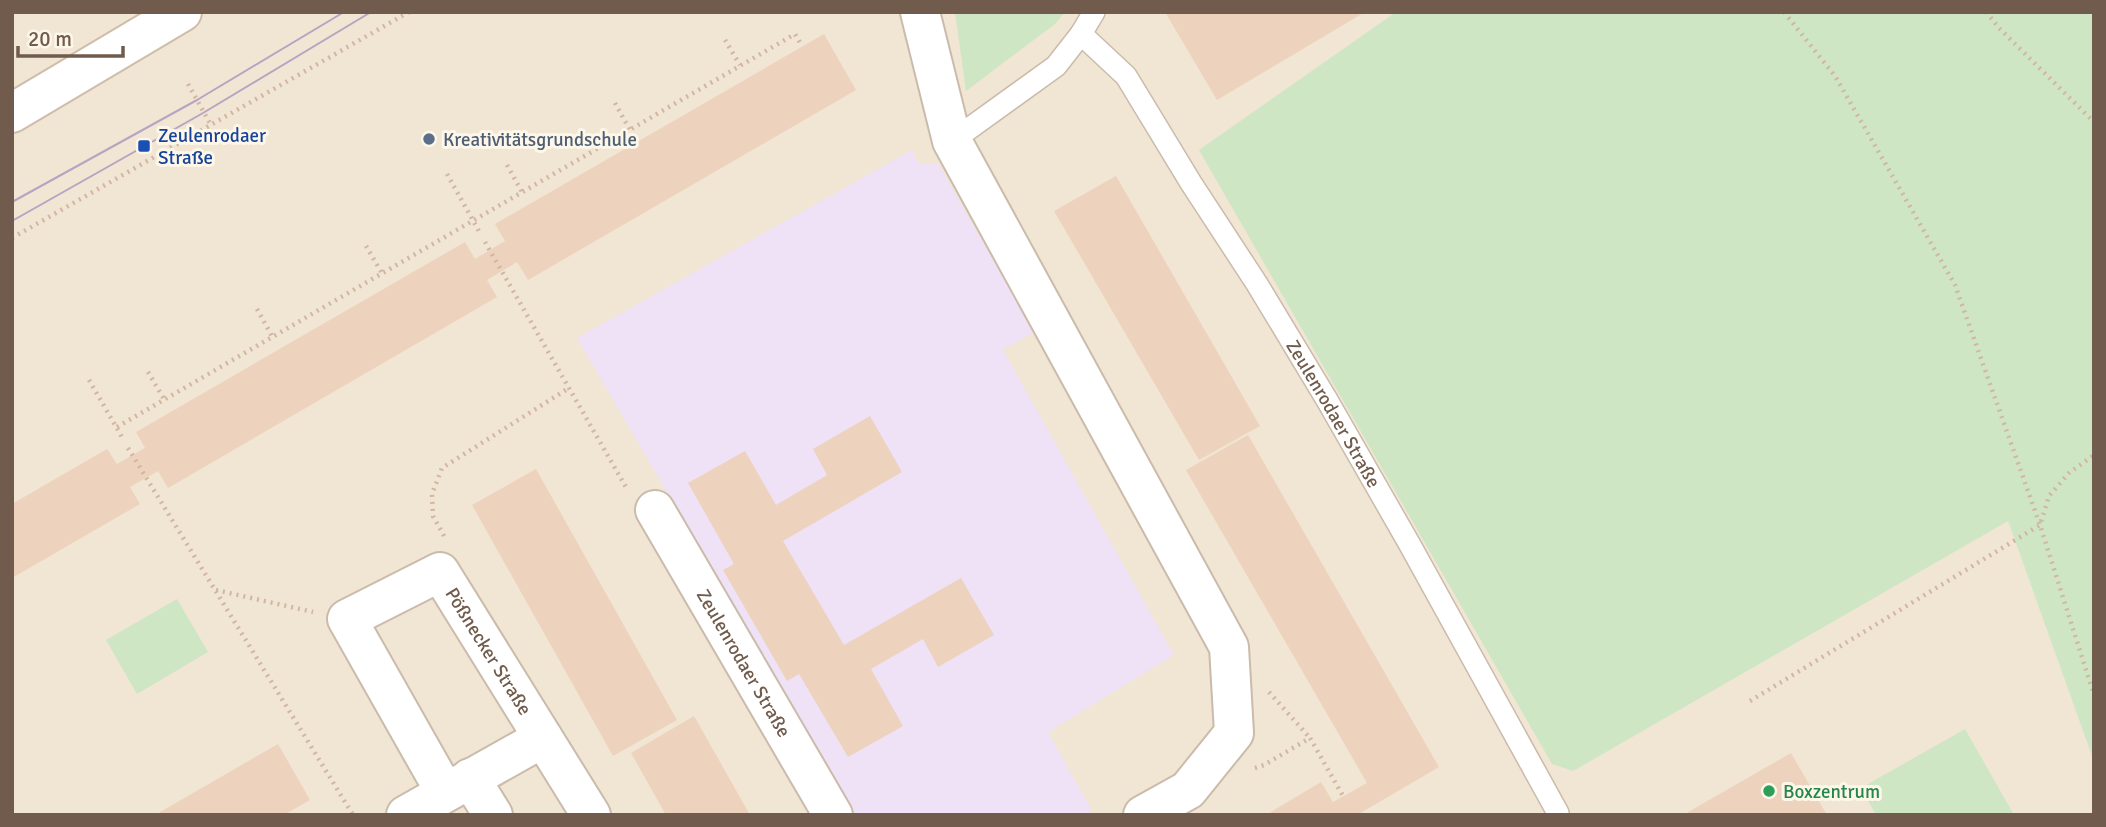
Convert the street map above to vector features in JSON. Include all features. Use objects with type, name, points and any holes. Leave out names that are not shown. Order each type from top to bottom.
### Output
[{"type":"street","points":[[12,113],[182,12]]},
{"type":"street","points":[[919,12],[953,141],[1229,647],[1234,733],[1188,790],[1143,815]]},
{"type":"street","name":"Zeulenrodaer Straße","points":[[655,510],[833,815]]},
{"type":"street","name":"Pößnecker Straße","points":[[347,619],[440,572],[591,815]]},
{"type":"street","points":[[347,619],[458,785],[493,815]]},
{"type":"street","name":"Pößnecker Straße","points":[[406,815],[543,738]]},
{"type":"lane","points":[[953,141],[1055,66],[1081,34],[1094,12]]},
{"type":"lane","name":"Zeulenrodaer Straße","points":[[1081,34],[1126,76],[1257,284],[1410,545],[1558,813]]},
{"type":"path","points":[[12,237],[409,12]]},
{"type":"path","points":[[1784,12],[1835,76],[1955,285],[2040,525],[2094,695]]},
{"type":"path","points":[[1986,12],[2094,122]]},
{"type":"path","points":[[117,427],[795,34],[802,46]]},
{"type":"path","points":[[725,40],[740,65]]},
{"type":"path","points":[[188,84],[211,125]]},
{"type":"path","points":[[615,103],[630,130]]},
{"type":"path","points":[[507,165],[522,192]]},
{"type":"path","points":[[447,174],[480,233]]},
{"type":"path","points":[[485,242],[626,489],[655,510]]},
{"type":"path","points":[[366,247],[382,273]]},
{"type":"path","points":[[257,310],[272,336]]},
{"type":"path","points":[[148,372],[164,399]]},
{"type":"path","points":[[89,380],[122,437]]},
{"type":"path","points":[[440,572],[454,557],[433,516],[432,494],[442,468],[569,388]]},
{"type":"path","points":[[128,448],[353,815]]},
{"type":"path","points":[[1751,701],[2040,525],[2049,496],[2069,473],[2094,455]]},
{"type":"path","points":[[215,590],[347,619]]},
{"type":"path","points":[[1264,765],[1310,738],[1343,796]]},
{"type":"shaded area","points":[[12,12],[1749,12],[2000,498],[2094,762],[2094,815],[12,815]]},
{"type":"shaded area","points":[[912,150],[919,164],[938,163],[1034,332],[1003,350],[1174,655],[1048,732],[1092,811],[1086,815],[855,815],[577,338]]},
{"type":"green space","points":[[955,12],[1065,12],[1055,24],[966,91]]},
{"type":"green space","points":[[1396,12],[2094,12],[2094,762],[2008,521],[1573,771],[1552,764],[1199,150]]},
{"type":"green space","points":[[177,599],[208,652],[137,694],[106,640]]},
{"type":"green space","points":[[1965,729],[2014,815],[1876,815],[1861,788]]},
{"type":"building","points":[[1165,12],[1365,12],[1217,100]]},
{"type":"building","points":[[824,34],[856,90],[528,280],[517,262],[487,280],[497,297],[168,488],[158,471],[130,487],[140,504],[12,578],[12,504],[107,449],[117,464],[145,448],[136,432],[465,242],[475,259],[505,241],[495,224]]},
{"type":"building","points":[[1116,176],[1260,426],[1199,460],[1054,211]]},
{"type":"building","points":[[870,416],[902,472],[783,541],[844,645],[961,578],[994,635],[938,667],[923,639],[871,669],[903,726],[848,757],[799,674],[787,681],[723,570],[734,564],[688,483],[745,451],[776,505],[827,475],[813,449]]},
{"type":"building","points":[[1248,435],[1439,767],[1357,815],[1266,815],[1321,782],[1333,802],[1367,783],[1186,470]]},
{"type":"building","points":[[536,469],[677,720],[613,756],[472,505]]},
{"type":"building","points":[[694,716],[750,815],[666,815],[631,753]]},
{"type":"building","points":[[278,744],[310,800],[284,815],[155,815]]},
{"type":"building","name":"Boxzentrum","points":[[1791,753],[1827,815],[1683,815]]},
{"type":"tram line","points":[[12,202],[197,100],[344,12]]},
{"type":"tram line","points":[[12,221],[203,113],[371,12]]},
{"type":"place","name":"Kreativitätsgrundschule","points":[[429,139]]},
{"type":"place","name":"Zeulenrodaer Straße","points":[[144,146]]},
{"type":"place","name":"Boxzentrum","points":[[1769,791]]}]
